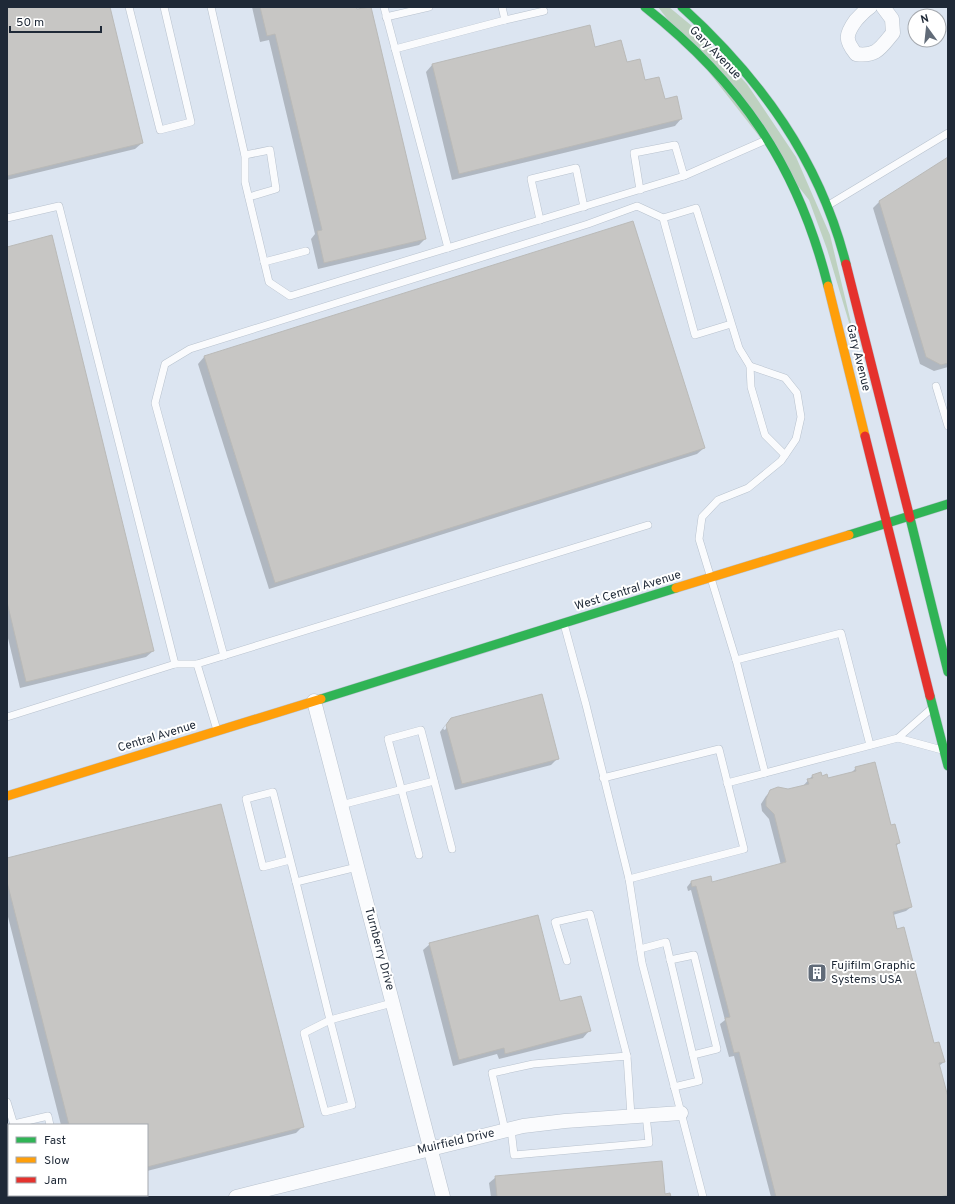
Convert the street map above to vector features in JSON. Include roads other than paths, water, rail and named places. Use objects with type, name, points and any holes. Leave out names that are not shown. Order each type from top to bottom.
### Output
[{"type":"main road","name":"Gary Avenue","points":[[645,7],[681,35],[720,73],[747,107],[768,138],[791,179],[814,234],[948,766]]},
{"type":"main road","name":"Gary Avenue","points":[[682,7],[727,48],[767,96],[801,150],[827,206],[845,260],[948,672]]},
{"type":"main road","name":"West Central Avenue","points":[[314,701],[948,504]]},
{"type":"main road","name":"Central Avenue","points":[[7,796],[314,701]]},
{"type":"street","points":[[870,7],[864,11],[848,30],[850,45],[856,54],[867,55],[877,51],[893,33],[892,19],[883,7]]},
{"type":"street","name":"Turnberry Drive","points":[[314,701],[443,1197]]},
{"type":"street","name":"Muirfield Drive","points":[[236,1197],[508,1129],[565,1121],[681,1113]]},
{"type":"lane","points":[[129,7],[160,130],[191,122],[164,7]]},
{"type":"lane","points":[[211,7],[245,155],[245,182],[269,282],[290,296],[684,176],[768,138]]},
{"type":"lane","points":[[384,7],[448,248]]},
{"type":"lane","points":[[386,17],[429,7]]},
{"type":"lane","points":[[502,7],[505,20]]},
{"type":"lane","points":[[395,49],[544,11]]},
{"type":"lane","points":[[827,206],[948,133]]},
{"type":"lane","points":[[640,190],[634,153],[675,145],[684,176]]},
{"type":"lane","points":[[245,155],[270,150],[276,189],[249,197]]},
{"type":"lane","points":[[540,220],[531,179],[576,168],[584,207]]},
{"type":"lane","points":[[7,218],[58,206],[175,664]]},
{"type":"lane","points":[[224,656],[156,403],[165,364],[190,349],[588,224],[637,206],[663,218],[696,208],[739,348],[750,366],[751,387],[765,435],[785,455]]},
{"type":"lane","points":[[663,218],[695,335],[731,324]]},
{"type":"lane","points":[[264,262],[306,251]]},
{"type":"lane","points":[[750,366],[785,378],[797,394],[801,417],[796,439],[781,461],[748,488],[718,500],[702,517],[699,539],[736,660],[765,772]]},
{"type":"lane","points":[[936,386],[948,426]]},
{"type":"lane","points":[[7,717],[175,664],[197,664],[224,656],[648,525]]},
{"type":"lane","points":[[563,623],[586,705],[629,879],[640,949],[703,1197]]},
{"type":"lane","points":[[736,660],[841,633],[870,745]]},
{"type":"lane","points":[[197,664],[217,731]]},
{"type":"lane","points":[[728,783],[898,738],[934,708]]},
{"type":"lane","points":[[419,855],[388,739],[421,730],[452,849]]},
{"type":"lane","points":[[898,738],[944,750]]},
{"type":"lane","points":[[603,778],[719,749],[728,783],[744,850],[629,879]]},
{"type":"lane","points":[[341,806],[434,781]]},
{"type":"lane","points":[[290,860],[263,867],[246,799],[273,792],[296,882],[330,1020],[352,1105],[325,1112],[304,1033],[330,1020],[392,1003]]},
{"type":"lane","points":[[296,882],[357,867]]},
{"type":"lane","points":[[567,961],[555,922],[590,914],[627,1056],[631,1116]]},
{"type":"lane","points":[[640,949],[666,942],[700,1081],[674,1087]]},
{"type":"lane","points":[[670,960],[694,954],[717,1049],[693,1055]]},
{"type":"lane","points":[[627,1056],[533,1064],[492,1073],[514,1155],[649,1143],[646,1115]]},
{"type":"lane","points":[[7,1102],[14,1124]]},
{"type":"lane","points":[[18,1124],[48,1116],[50,1124]]},
{"type":"place","name":"Fujifilm Graphic Systems USA","points":[[817,973]]}]
